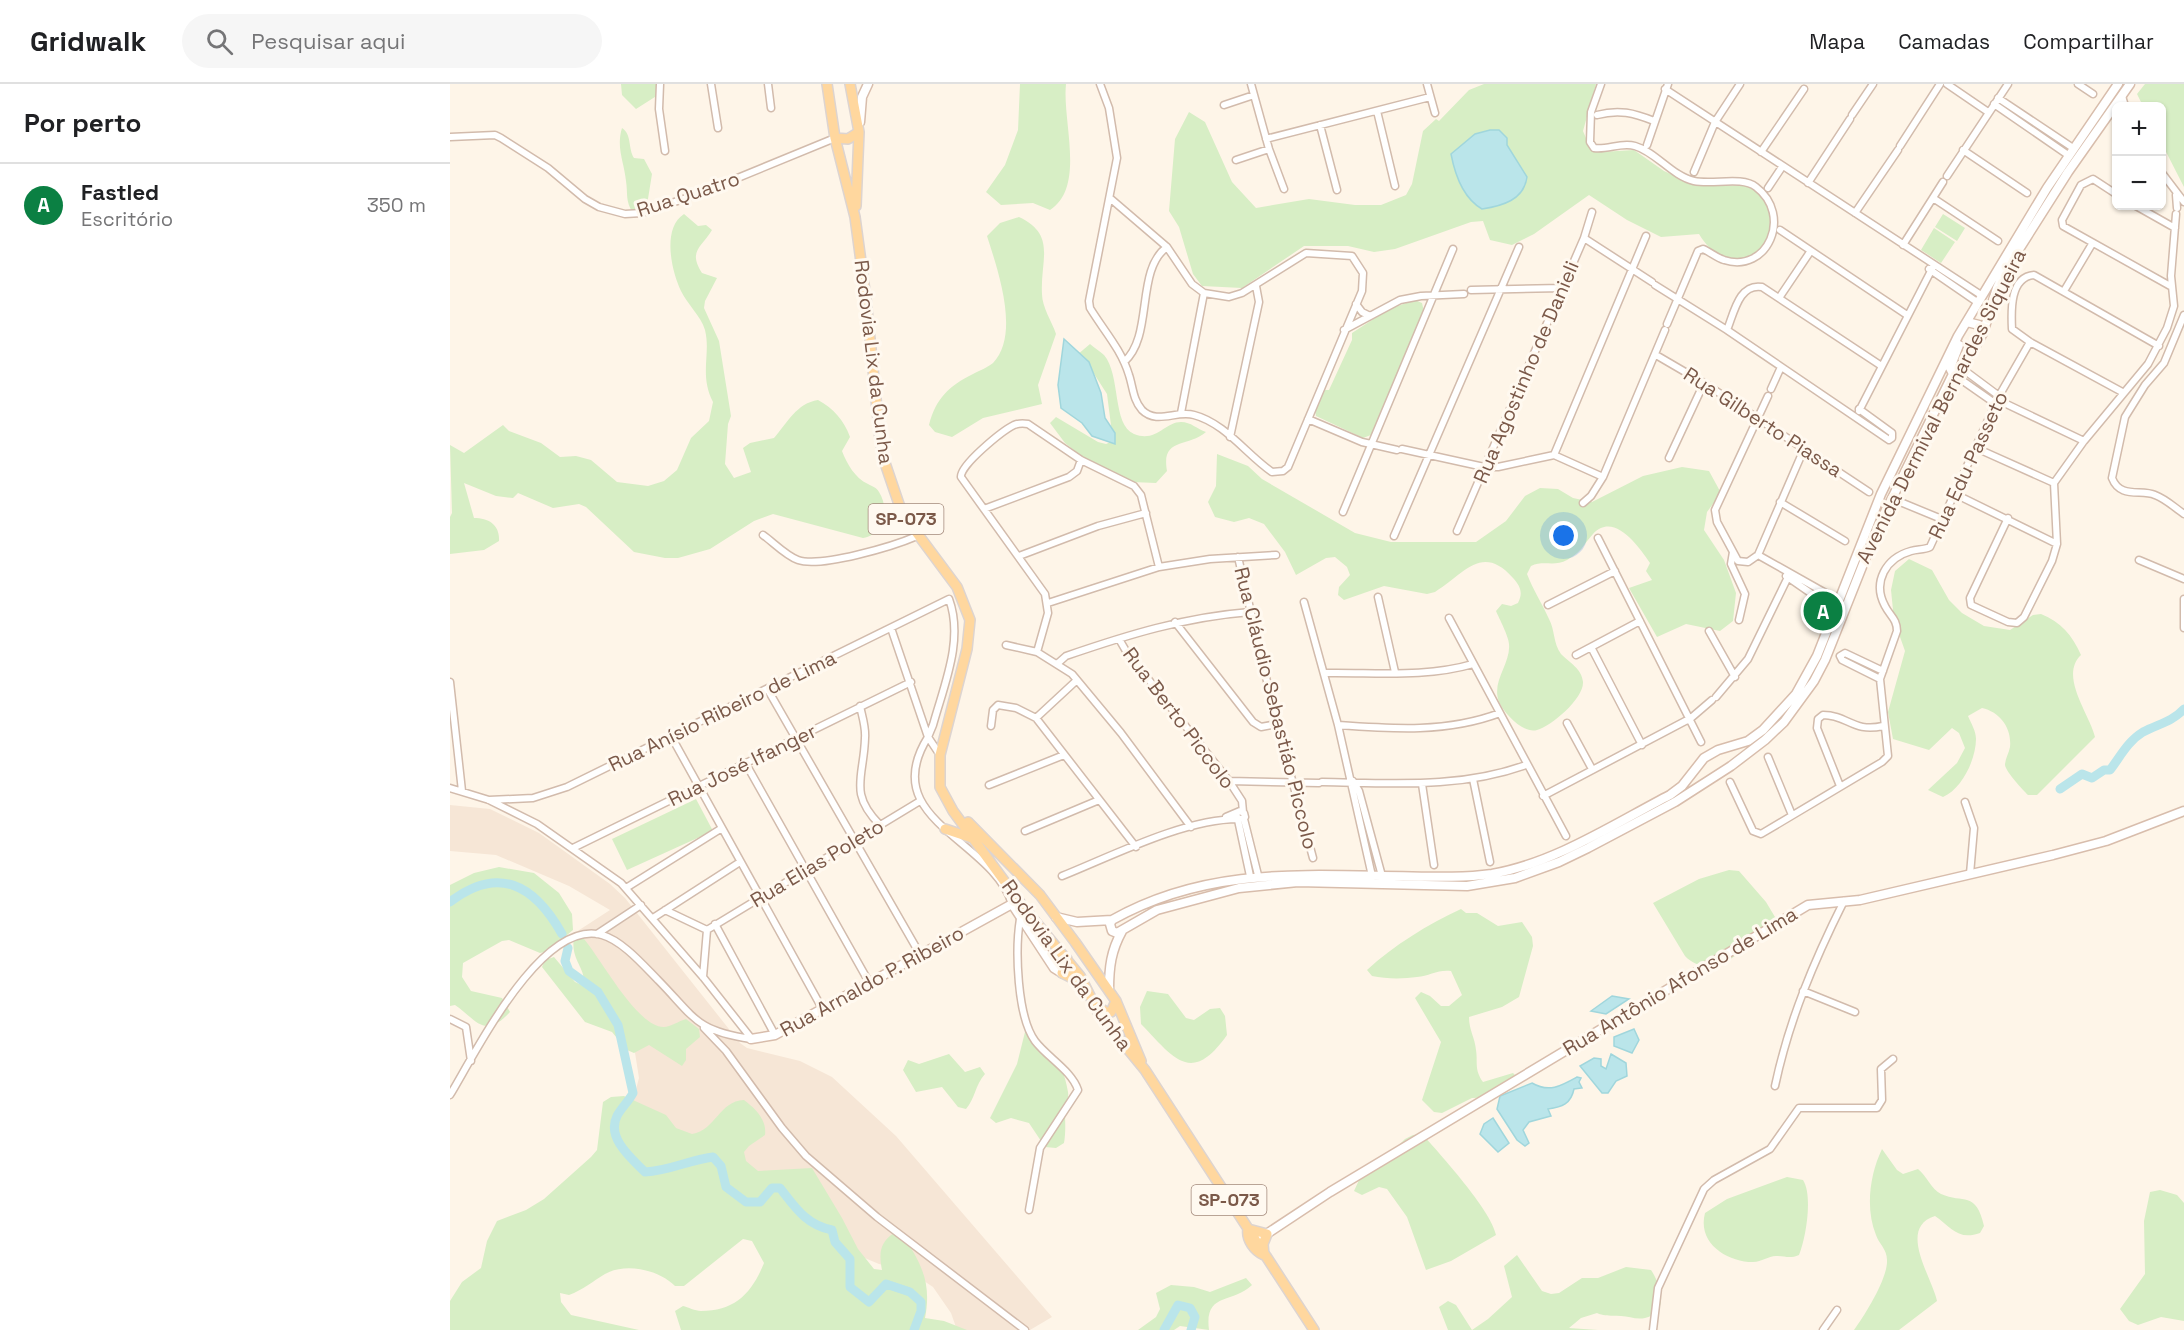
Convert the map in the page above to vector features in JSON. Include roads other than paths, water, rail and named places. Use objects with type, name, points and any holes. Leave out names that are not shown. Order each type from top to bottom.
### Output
[{"type":"main road","name":"Rodovia Lix da Cunha","points":[[827,84],[835,138],[855,217],[880,439],[897,500],[917,536],[957,587],[970,620],[968,649],[940,755],[940,787],[975,840],[1067,958],[1111,1029],[1145,1070],[1248,1229],[1253,1242]]},
{"type":"main road","name":"Rodovia Lix da Cunha","points":[[850,84],[859,132],[855,217]]},
{"type":"main road","points":[[835,138],[848,139],[859,132],[862,97],[868,84]]},
{"type":"main road","name":"Avenida Dermival Bernardes Siqueira","points":[[1056,917],[1077,922],[1112,920],[1176,894],[1254,876],[1454,877],[1513,869],[1560,851],[1670,795],[1682,786],[1704,758],[1724,748],[1748,741],[1763,730],[1796,694],[1817,656],[1881,494],[1979,299],[2070,152],[2118,84]]},
{"type":"main road","name":"Avenida Dermival Bernardes Siqueira","points":[[2119,102],[2130,84]]},
{"type":"main road","name":"Avenida Dermival Bernardes Siqueira","points":[[1122,931],[1157,910],[1239,888],[1298,882],[1443,887],[1489,884],[1515,878],[1559,862],[1704,784],[1765,740],[1784,722],[1814,681],[1877,529],[1957,370],[1974,349],[1983,333],[1996,288],[2004,273],[2112,113]]},
{"type":"main road","points":[[1967,322],[1978,325],[1983,333]]},
{"type":"main road","points":[[1959,341],[1967,351],[1974,349]]},
{"type":"main road","points":[[1957,370],[1950,368],[1959,341]]},
{"type":"main road","points":[[1724,748],[1731,753],[1731,766]]},
{"type":"main road","points":[[1694,769],[1697,780],[1704,784]]},
{"type":"main road","name":"Rodovia Lix da Cunha","points":[[948,801],[1041,895],[1116,1001],[1145,1070]]},
{"type":"main road","name":"Rua Antônio Afonso de Lima","points":[[1253,1242],[1380,1161],[1808,905],[1860,900],[2106,840],[2184,811]]},
{"type":"main road","points":[[945,829],[975,840]]},
{"type":"main road","points":[[1025,907],[1024,901],[1028,894],[1041,895]]},
{"type":"main road","points":[[1012,904],[1054,968],[1084,984]]},
{"type":"main road","name":"Rua Arnaldo P. Ribeiro","points":[[751,1039],[775,1035],[1012,904]]},
{"type":"main road","points":[[1112,920],[1110,924],[1112,931],[1117,933],[1122,931]]},
{"type":"main road","points":[[1109,990],[1109,966],[1113,949],[1122,931]]},
{"type":"main road","points":[[1062,973],[1067,969],[1067,958]]},
{"type":"main road","points":[[1093,1002],[1106,1012],[1111,1012],[1116,1001]]},
{"type":"main road","points":[[1248,1229],[1267,1234],[1263,1244],[1264,1255],[1314,1330]]},
{"type":"main road","points":[[1253,1242],[1258,1252],[1264,1255]]},
{"type":"street","points":[[660,84],[659,110],[665,151]]},
{"type":"street","points":[[711,84],[718,128]]},
{"type":"street","points":[[768,84],[771,108]]},
{"type":"street","points":[[1100,84],[1109,108],[1117,158],[1111,199],[1105,215],[1089,302],[1090,308],[1114,342],[1124,362],[1136,402],[1143,411],[1156,418],[1180,413],[1204,419],[1230,437],[1266,469],[1278,473],[1288,467],[1362,291],[1363,273],[1356,261],[1345,254],[1306,253],[1256,286],[1229,297],[1204,293],[1192,284],[1167,247],[1111,199]]},
{"type":"street","points":[[1253,84],[1266,139],[1284,189]]},
{"type":"street","points":[[1427,84],[1436,112]]},
{"type":"street","points":[[1583,503],[1591,496],[1603,477],[1698,251],[1703,249],[1725,260],[1744,260],[1758,254],[1770,243],[1776,224],[1768,200],[1754,185],[1744,181],[1718,184],[1691,181],[1637,146],[1623,144],[1594,148],[1590,142],[1591,112],[1601,84]]},
{"type":"street","points":[[1694,172],[1715,122],[1740,84]]},
{"type":"street","points":[[1808,183],[1874,84]]},
{"type":"street","points":[[1855,213],[1940,84]]},
{"type":"street","points":[[1947,84],[1988,112]]},
{"type":"street","points":[[1903,245],[2008,84]]},
{"type":"street","points":[[2078,84],[2093,94]]},
{"type":"street","points":[[1761,152],[1806,86]]},
{"type":"street","points":[[1647,145],[1667,87],[1715,122],[1903,245],[1932,268],[1979,299]]},
{"type":"street","points":[[1224,105],[1254,95]]},
{"type":"street","points":[[2122,96],[2124,102]]},
{"type":"street","points":[[1266,139],[1430,97]]},
{"type":"street","points":[[1996,101],[2070,152]]},
{"type":"street","points":[[1377,111],[1395,186]]},
{"type":"street","points":[[1597,115],[1610,111],[1630,111],[1654,121]]},
{"type":"street","points":[[1320,125],[1337,190]]},
{"type":"street","name":"Rua Quatro","points":[[450,137],[495,135],[548,168],[585,199],[599,207],[626,214],[642,213],[701,193],[835,138]]},
{"type":"street","points":[[1236,159],[1269,149]]},
{"type":"street","points":[[1963,150],[2027,193]]},
{"type":"street","points":[[1768,188],[1782,166]]},
{"type":"street","points":[[2166,178],[2184,202]]},
{"type":"street","points":[[2112,191],[2093,179],[2086,182],[2076,193],[2062,220],[2067,229],[2172,287]]},
{"type":"street","points":[[2008,518],[1970,598],[1971,605],[2008,622],[2020,621],[2052,561],[2056,544],[2054,483],[2159,346],[2174,306],[2172,287],[2176,194]]},
{"type":"street","points":[[1933,198],[1998,241]]},
{"type":"street","points":[[2143,210],[2175,228]]},
{"type":"street","name":"Rua Agostinho de Danieli","points":[[1457,531],[1584,238],[1592,212]]},
{"type":"street","points":[[1780,230],[1907,315]]},
{"type":"street","points":[[1554,455],[1646,236]]},
{"type":"street","points":[[1584,238],[1727,330],[1889,440],[1892,438],[1892,433],[1859,409]]},
{"type":"street","points":[[2064,291],[2092,244]]},
{"type":"street","points":[[1124,362],[1136,344],[1154,263],[1167,247]]},
{"type":"street","points":[[1394,536],[1519,247]]},
{"type":"street","points":[[1343,512],[1453,249]]},
{"type":"street","points":[[1779,298],[1810,252]]},
{"type":"street","points":[[1856,417],[1880,364],[1932,268]]},
{"type":"street","points":[[2124,393],[2030,342],[2012,329],[2013,303],[2019,282],[2027,276],[2034,275],[2159,346]]},
{"type":"street","points":[[1230,437],[1259,302],[1256,286]]},
{"type":"street","points":[[1471,290],[1502,287],[1562,288]]},
{"type":"street","points":[[1727,330],[1742,294],[1750,287],[1762,287],[1880,364]]},
{"type":"street","points":[[1180,413],[1204,293]]},
{"type":"street","points":[[1344,330],[1400,300],[1434,295],[1464,294]]},
{"type":"street","points":[[1356,304],[1362,312],[1370,316]]},
{"type":"street","points":[[2184,315],[2164,363],[2145,385],[2125,417],[2112,478],[2116,486],[2136,495],[2153,494],[2184,514]]},
{"type":"street","name":"Rua Edu Passeto","points":[[1883,671],[1897,630],[1897,622],[1889,613],[1880,592],[1881,576],[1897,557],[1930,548],[1998,400],[2030,342]]},
{"type":"street","name":"Rua Gilberto Piassa","points":[[1656,355],[1704,383],[1869,492]]},
{"type":"street","points":[[1781,367],[1714,510],[1717,522],[1738,561],[1748,562],[1758,555],[1804,449]]},
{"type":"street","points":[[1957,370],[1998,400],[2084,441]]},
{"type":"street","points":[[1669,458],[1704,383]]},
{"type":"street","points":[[1308,419],[1371,445],[1484,467],[1498,467],[1554,455],[1603,477]]},
{"type":"street","points":[[1037,652],[1048,603],[1040,586],[961,477],[962,469],[1013,426],[1020,423],[1037,428],[1082,460],[1134,486],[1141,495],[1159,567]]},
{"type":"street","points":[[1976,448],[2054,483]]},
{"type":"street","points":[[984,509],[1069,477],[1077,471],[1082,460]]},
{"type":"street","points":[[1956,494],[2056,544]]},
{"type":"street","points":[[1893,499],[1944,520]]},
{"type":"street","points":[[1780,502],[1845,542]]},
{"type":"street","points":[[1019,556],[1098,526],[1146,513]]},
{"type":"street","points":[[763,535],[798,560],[825,561],[872,551],[917,536]]},
{"type":"street","points":[[1598,538],[1691,718],[1701,742]]},
{"type":"street","points":[[1733,552],[1731,564],[1745,594],[1739,620]]},
{"type":"street","points":[[1048,603],[1159,567],[1238,557],[1276,555]]},
{"type":"street","points":[[1758,555],[1835,610]]},
{"type":"street","name":"Rua Cláudio Sebastiáo Piccolo","points":[[1238,557],[1277,724],[1313,858]]},
{"type":"street","points":[[2139,560],[2184,579]]},
{"type":"street","points":[[1548,605],[1615,572]]},
{"type":"street","points":[[1789,576],[1838,600]]},
{"type":"street","points":[[1543,796],[1691,718],[1714,699],[1735,677],[1764,631],[1789,576]]},
{"type":"street","points":[[1378,597],[1395,672]]},
{"type":"street","name":"Rua Anísio Ribeiro de Lima","points":[[489,800],[544,796],[768,690],[949,599],[955,617],[955,643],[928,737]]},
{"type":"street","points":[[2184,599],[2184,628]]},
{"type":"street","points":[[1304,602],[1338,725],[1371,876]]},
{"type":"street","points":[[1057,664],[1074,653],[1140,630],[1186,620],[1250,612]]},
{"type":"street","points":[[1449,618],[1566,836]]},
{"type":"street","points":[[1186,620],[1186,637]]},
{"type":"street","points":[[1576,655],[1640,621]]},
{"type":"street","points":[[1176,622],[1253,722],[1262,727],[1277,724]]},
{"type":"street","points":[[891,628],[928,737],[940,755]]},
{"type":"street","points":[[1709,631],[1735,677]]},
{"type":"street","name":"Rua Berto Piccolo","points":[[1119,639],[1239,796]]},
{"type":"street","points":[[1006,645],[1037,652],[1066,669],[1128,742],[1191,827]]},
{"type":"street","points":[[1591,647],[1642,745]]},
{"type":"street","points":[[1066,669],[1074,653]]},
{"type":"street","points":[[1730,782],[1753,831],[1761,834],[1882,762],[1888,756],[1883,726],[1880,679],[1883,671],[1845,654],[1840,656],[1842,660],[1880,679]]},
{"type":"street","points":[[1324,673],[1414,674],[1446,672],[1473,664]]},
{"type":"street","points":[[1036,718],[1077,680]]},
{"type":"street","points":[[450,682],[462,791]]},
{"type":"street","name":"Rua José Ifanger","points":[[573,848],[911,682]]},
{"type":"street","points":[[768,690],[921,956]]},
{"type":"street","points":[[991,726],[993,710],[999,705],[1016,708],[1036,718],[1136,847]]},
{"type":"street","points":[[860,706],[865,736],[860,772],[860,796],[868,812],[880,825]]},
{"type":"street","points":[[1338,725],[1447,727],[1476,722],[1500,713]]},
{"type":"street","points":[[1840,786],[1817,728],[1818,719],[1823,715],[1831,715],[1866,730],[1883,726]]},
{"type":"street","points":[[1567,723],[1592,769]]},
{"type":"street","points":[[671,736],[823,1010]]},
{"type":"street","points":[[928,737],[914,766],[920,801],[945,829],[976,857],[1010,896],[1012,904]]},
{"type":"street","points":[[989,785],[1064,755]]},
{"type":"street","points":[[1767,758],[1792,815]]},
{"type":"street","points":[[746,764],[870,984]]},
{"type":"street","points":[[1228,781],[1321,783],[1351,780],[1422,784],[1473,779],[1526,765]]},
{"type":"street","points":[[1473,779],[1490,862]]},
{"type":"street","points":[[1250,780],[1239,796],[1240,815],[1254,876]]},
{"type":"street","points":[[1351,780],[1382,876]]},
{"type":"street","points":[[1422,784],[1434,865]]},
{"type":"street","points":[[450,788],[489,800],[537,824],[626,888],[703,977],[751,1039]]},
{"type":"street","points":[[1025,831],[1099,800]]},
{"type":"street","name":"Rua Elias Poleto","points":[[707,930],[920,801]]},
{"type":"street","points":[[1965,802],[1974,828],[1970,874]]},
{"type":"street","points":[[1062,876],[1191,827],[1240,815]]},
{"type":"street","points":[[626,888],[722,828]]},
{"type":"street","points":[[652,918],[740,862]]},
{"type":"street","points":[[1775,1086],[1785,1040],[1803,991],[1844,901]]},
{"type":"street","points":[[450,1095],[526,977],[542,958],[568,938],[597,934],[641,904]]},
{"type":"street","points":[[665,910],[707,930],[703,977]]},
{"type":"street","points":[[1020,919],[1018,953],[1020,984],[1029,1029],[1035,1041],[1072,1080],[1078,1090],[1040,1148],[1029,1210]]},
{"type":"street","points":[[715,924],[775,1035]]},
{"type":"street","points":[[597,934],[616,942],[650,972],[726,1051],[782,1128],[806,1156],[877,1217],[1024,1330]]},
{"type":"street","points":[[1803,991],[1855,1012]]},
{"type":"street","points":[[450,1019],[466,1028],[471,1061]]},
{"type":"street","name":"Rua Arnaldo P. Ribeiro","points":[[704,1028],[751,1039]]},
{"type":"street","points":[[1653,1330],[1658,1288],[1681,1234],[1708,1184],[1770,1149],[1799,1108],[1877,1108],[1882,1100],[1881,1069],[1893,1059]]},
{"type":"street","points":[[1823,1330],[1838,1310]]},
{"type":"water","points":[[1499,130],[1507,138],[1507,145],[1527,177],[1522,191],[1517,196],[1504,204],[1482,209],[1470,199],[1461,185],[1451,154],[1475,134]]},
{"type":"water","points":[[1064,339],[1089,362],[1101,393],[1105,418],[1115,433],[1115,444],[1092,436],[1082,423],[1061,408],[1058,385]]},
{"type":"water","points":[[1612,996],[1629,999],[1606,1014],[1591,1011]]},
{"type":"water","points":[[1634,1029],[1639,1040],[1632,1053],[1614,1046],[1614,1037]]},
{"type":"water","points":[[1611,1054],[1626,1063],[1627,1076],[1616,1081],[1608,1093],[1602,1093],[1580,1066],[1594,1058],[1601,1059],[1601,1066],[1606,1069]]},
{"type":"water","points":[[1577,1077],[1581,1078],[1579,1082],[1582,1088],[1574,1089],[1571,1098],[1565,1104],[1548,1109],[1551,1116],[1529,1122],[1523,1130],[1529,1143],[1525,1146],[1517,1140],[1497,1109],[1500,1096],[1532,1083],[1549,1088]]},
{"type":"water","points":[[1493,1118],[1509,1143],[1498,1152],[1480,1134],[1484,1124]]},
{"type":"waterway","points":[[2060,789],[2082,774],[2092,778],[2104,770],[2110,770],[2138,736],[2170,720],[2184,709]]},
{"type":"waterway","points":[[450,902],[484,884],[514,885],[527,892],[539,903],[562,934]]},
{"type":"waterway","points":[[568,948],[565,961],[569,971],[598,992],[618,1025],[633,1093],[617,1116],[615,1132],[628,1154],[645,1172],[713,1157],[721,1166],[726,1187],[746,1202],[760,1202],[772,1188],[780,1188],[808,1220],[832,1230],[835,1242],[850,1259],[850,1287],[869,1302],[886,1284],[910,1292],[921,1302],[921,1311],[914,1330]]},
{"type":"waterway","points":[[1164,1330],[1178,1305],[1190,1308],[1195,1317],[1191,1330]]},
{"type":"place","name":"Fastled","points":[[1823,611]]}]
